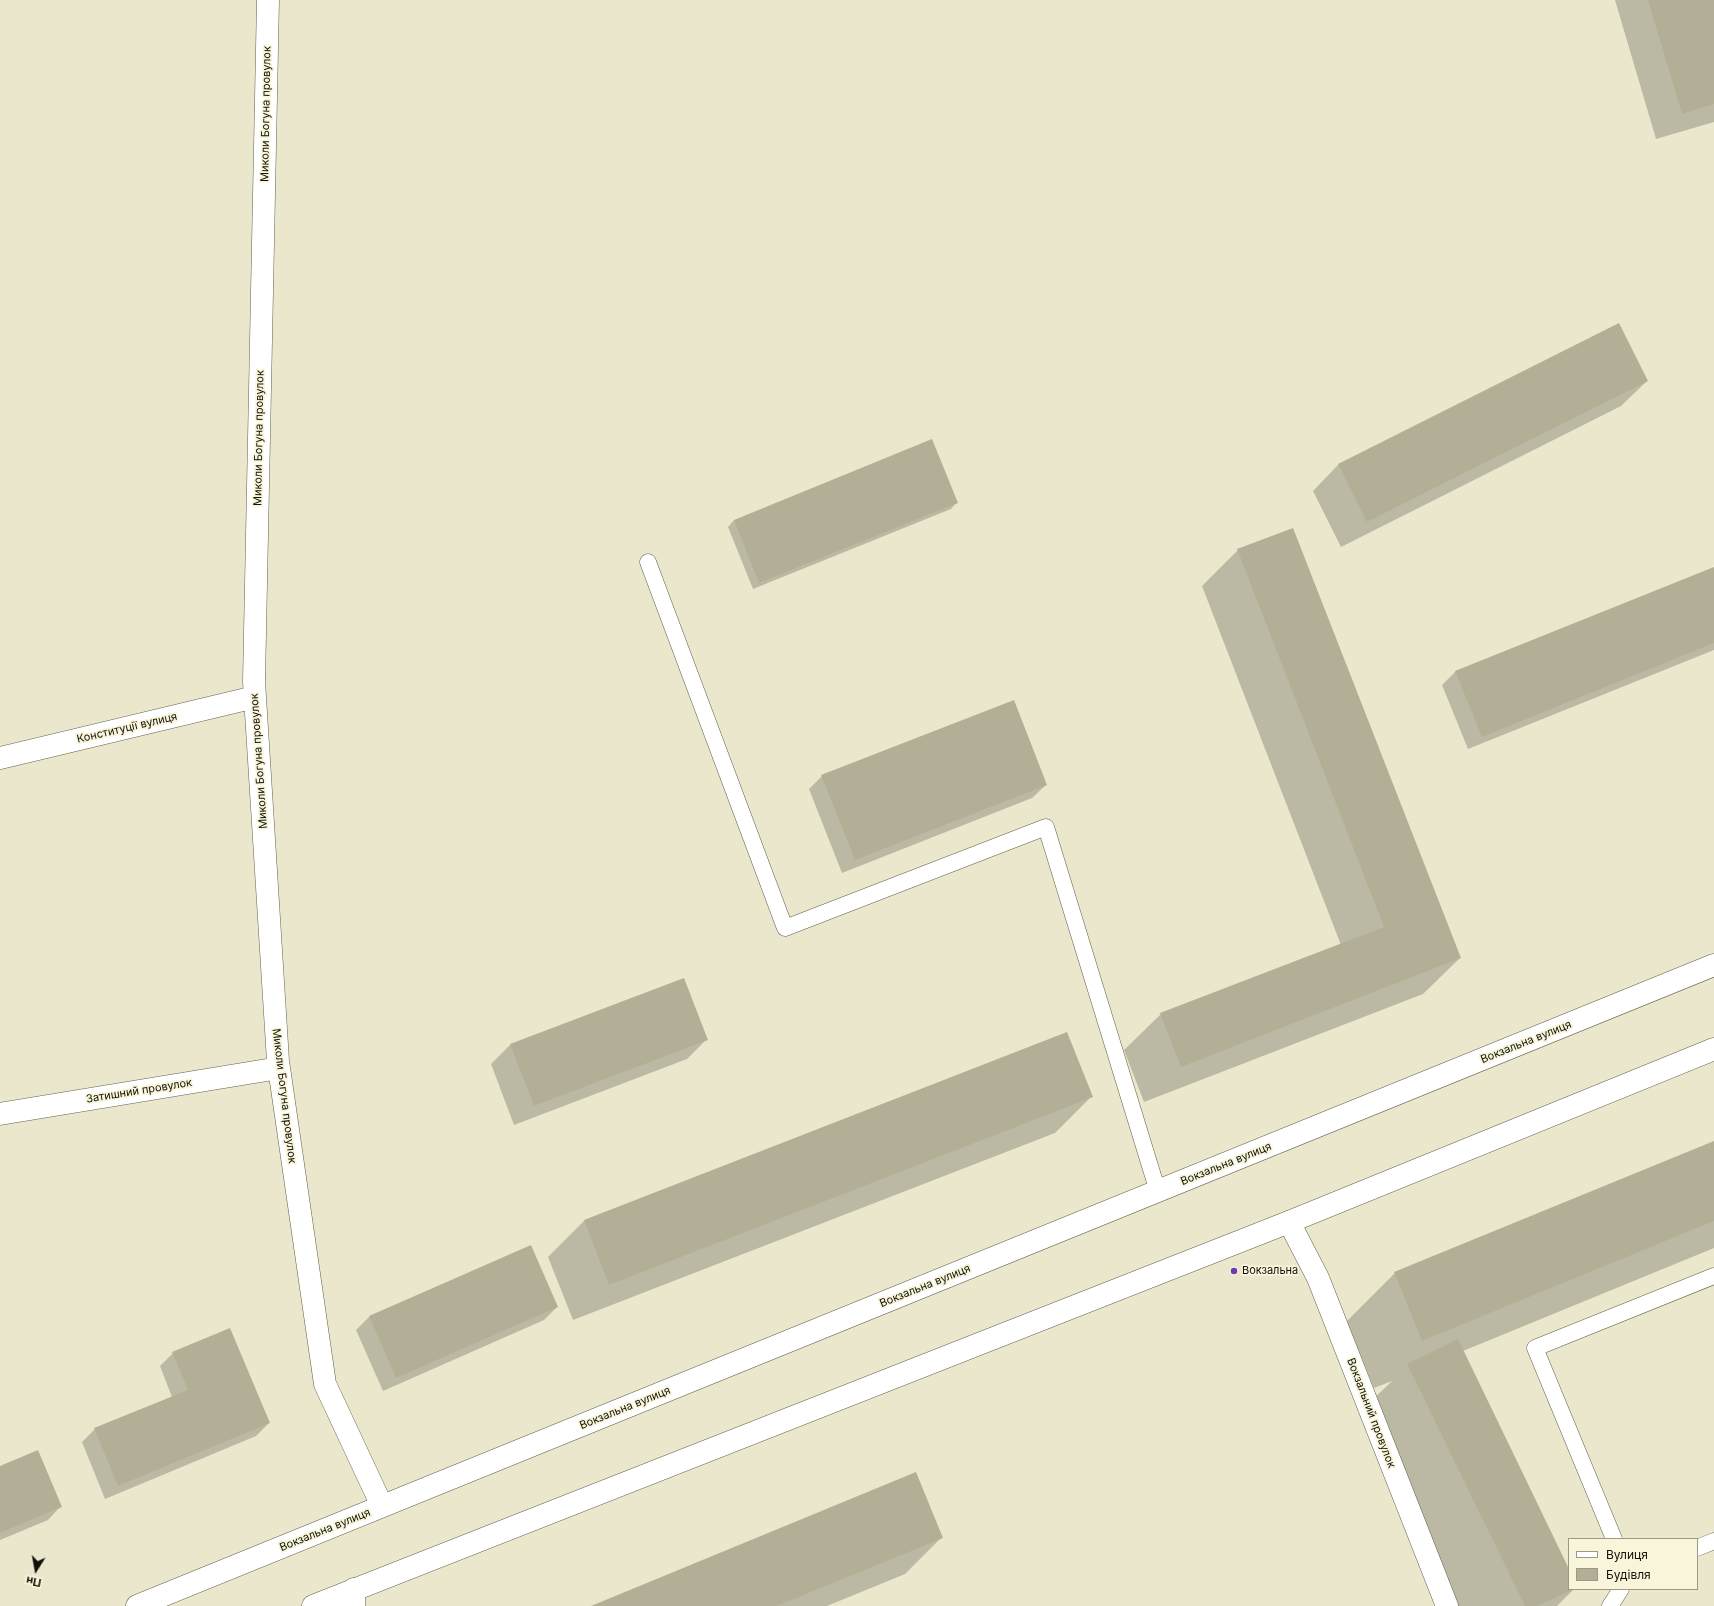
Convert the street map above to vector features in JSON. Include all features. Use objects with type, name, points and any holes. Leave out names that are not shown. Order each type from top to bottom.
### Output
[{"type":"street","name":"Миколи Богуна провулок","points":[[268,0],[255,697],[279,1068],[325,1384],[382,1506]]},
{"type":"street","name":"Конституції вулиця","points":[[0,758],[255,697]]},
{"type":"street","name":"Вокзальна вулиця","points":[[137,1606],[1714,965]]},
{"type":"street","points":[[313,1606],[354,1598],[1289,1222],[1714,1049]]},
{"type":"street","name":"Затишний провулок","points":[[0,1114],[279,1068]]},
{"type":"street","name":"Вокзальний провулок","points":[[1289,1222],[1318,1278],[1447,1606]]},
{"type":"lane","points":[[648,562],[785,928],[1046,828],[1158,1192]]},
{"type":"lane","points":[[1614,1538],[1535,1348],[1714,1276]]},
{"type":"lane","points":[[1698,1548],[1714,1541]]},
{"type":"lane","points":[[1610,1606],[1620,1590]]},
{"type":"building","points":[[1648,0],[1714,0],[1714,104],[1682,114]]},
{"type":"building","points":[[1619,323],[1648,381],[1367,522],[1338,464]]},
{"type":"building","points":[[932,439],[958,503],[759,583],[734,520]]},
{"type":"building","points":[[1293,528],[1461,958],[1181,1067],[1160,1013],[1384,927],[1237,549]]},
{"type":"building","points":[[1714,567],[1714,643],[1482,737],[1455,671]]},
{"type":"building","points":[[1014,700],[1047,785],[855,860],[821,775]]},
{"type":"building","points":[[684,978],[708,1040],[534,1106],[510,1044]]},
{"type":"building","points":[[1067,1032],[1093,1097],[609,1285],[584,1220]]},
{"type":"building","points":[[1714,1141],[1714,1221],[1422,1341],[1394,1272]]},
{"type":"building","points":[[531,1245],[558,1307],[396,1378],[369,1316]]},
{"type":"building","points":[[230,1328],[270,1423],[118,1486],[94,1428],[188,1390],[172,1352]]},
{"type":"building","points":[[1458,1339],[1568,1567],[1568,1590],[1572,1590],[1538,1606],[1525,1606],[1407,1364]]},
{"type":"building","points":[[38,1450],[62,1507],[0,1533],[0,1466]]},
{"type":"building","points":[[916,1472],[943,1538],[777,1606],[591,1606]]},
{"type":"place","name":"Вокзальна","points":[[1234,1271]]}]
